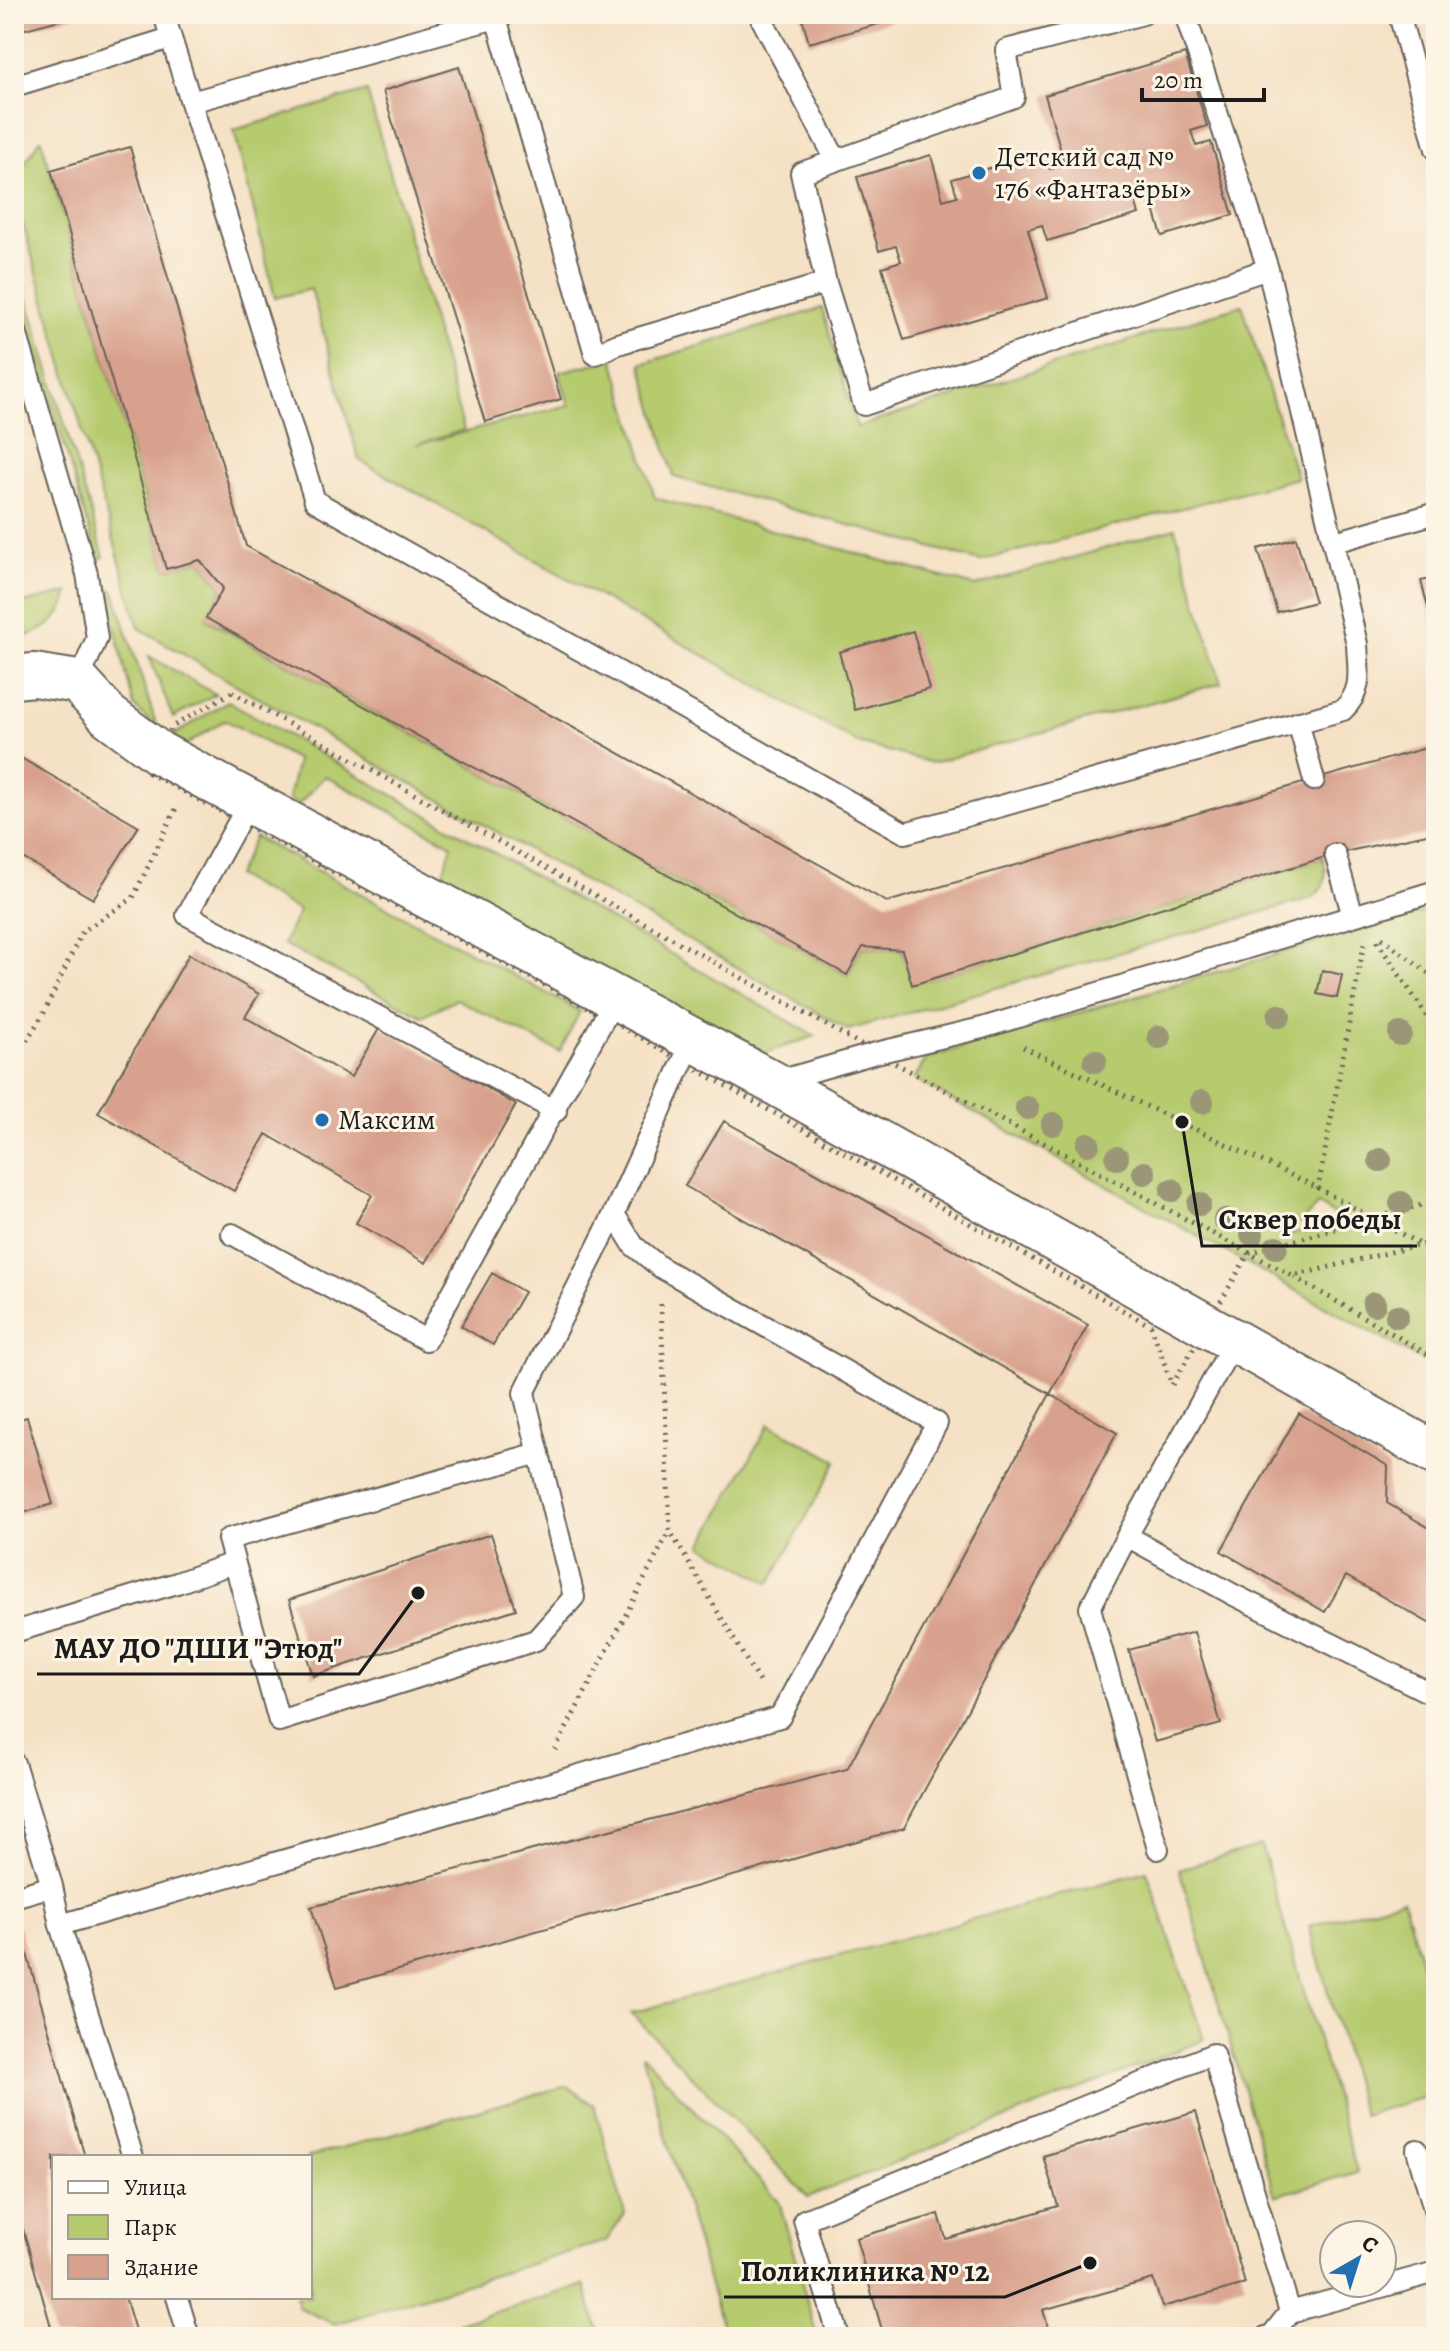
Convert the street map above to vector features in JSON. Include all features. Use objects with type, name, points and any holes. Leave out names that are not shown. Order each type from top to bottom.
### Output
[{"type":"street","points":[[14,677],[34,675],[78,682],[109,716],[159,753],[774,1083],[1436,1454]]},
{"type":"lane","points":[[164,14],[315,501],[905,833],[1343,710],[1354,700],[1359,681],[1357,644],[1268,269],[1185,14]]},
{"type":"lane","points":[[759,14],[836,160]]},
{"type":"lane","points":[[1143,14],[1006,50],[1014,97],[801,173],[826,283],[864,405],[1268,269]]},
{"type":"lane","points":[[1399,14],[1436,149]]},
{"type":"lane","points":[[191,102],[496,18],[595,354],[618,344],[826,283]]},
{"type":"lane","points":[[14,86],[171,38]]},
{"type":"lane","points":[[14,325],[87,574],[97,638],[78,682]]},
{"type":"lane","points":[[1335,542],[1436,513]]},
{"type":"lane","points":[[1298,722],[1314,780]]},
{"type":"lane","points":[[250,801],[187,915],[556,1111]]},
{"type":"lane","points":[[1335,854],[1360,921]]},
{"type":"lane","points":[[774,1083],[876,1053],[982,1028],[1360,921],[1436,891]]},
{"type":"lane","points":[[232,1234],[426,1340],[556,1111],[615,999]]},
{"type":"lane","points":[[539,1453],[228,1539],[279,1721],[536,1640],[574,1597],[539,1453],[524,1393],[614,1214],[692,1041]]},
{"type":"lane","points":[[60,1925],[780,1717],[937,1423],[660,1267],[634,1246],[614,1214]]},
{"type":"lane","points":[[1158,1849],[1090,1608],[1234,1342]]},
{"type":"lane","points":[[1127,1536],[1232,1594],[1436,1696]]},
{"type":"lane","points":[[14,1632],[233,1563]]},
{"type":"lane","points":[[14,1763],[52,1886],[60,1925],[132,2155]]},
{"type":"lane","points":[[14,1897],[52,1886]]},
{"type":"lane","points":[[839,2337],[804,2220],[1213,2054],[1290,2312]]},
{"type":"lane","points":[[1417,2150],[1436,2216]]},
{"type":"lane","points":[[1266,2337],[1272,2335],[1290,2312],[1436,2272]]},
{"type":"lane","points":[[178,2299],[189,2337]]},
{"type":"path","points":[[14,1061],[44,1013],[82,932],[133,898],[184,792]]},
{"type":"path","points":[[1360,921],[1436,979]]},
{"type":"path","points":[[1360,921],[1436,1030]]},
{"type":"path","points":[[1318,1188],[1360,921]]},
{"type":"path","points":[[982,1028],[1318,1188],[1436,1253]]},
{"type":"path","points":[[1436,1201],[1249,1253],[1436,1359]]},
{"type":"path","points":[[1293,1276],[1436,1241]]},
{"type":"path","points":[[660,1267],[670,1531],[780,1717]]},
{"type":"path","points":[[535,1788],[670,1531]]},
{"type":"green space","points":[[367,91],[464,430],[416,445],[569,405],[559,372],[613,359],[655,498],[975,586],[1175,528],[1221,683],[932,763],[858,743],[359,460],[311,289],[275,298],[234,130]]},
{"type":"green space","points":[[41,139],[166,569],[200,560],[223,588],[206,619],[847,975],[863,947],[902,950],[913,984],[1323,858],[1323,885],[1312,898],[848,1030],[222,677],[139,628],[14,193],[14,178]]},
{"type":"green space","points":[[14,253],[104,557],[98,559],[14,276]]},
{"type":"green space","points":[[1242,305],[1297,478],[980,561],[674,477],[641,364],[822,308],[857,427]]},
{"type":"green space","points":[[105,587],[114,591],[158,730],[134,706]]},
{"type":"green space","points":[[69,592],[56,619],[34,633],[14,640],[14,605]]},
{"type":"green space","points":[[149,656],[215,694],[173,718]]},
{"type":"green space","points":[[228,701],[815,1036],[763,1054],[439,885],[452,845],[325,776],[298,805],[288,799],[297,760],[225,720],[186,745],[171,737]]},
{"type":"green space","points":[[255,837],[580,1011],[560,1052],[456,999],[422,1016],[283,944],[299,911],[236,876]]},
{"type":"green space","points":[[1436,909],[1436,1368],[914,1079],[927,1058]],"holes":[[[1318,1205],[1343,1220],[1288,1235]]]},
{"type":"green space","points":[[769,1424],[837,1461],[770,1583],[702,1545]]},
{"type":"green space","points":[[1261,1845],[1357,2172],[1275,2196],[1179,1869]]},
{"type":"green space","points":[[1147,1871],[1204,2040],[808,2197],[631,2013]]},
{"type":"green space","points":[[1403,1899],[1436,2014],[1436,2094],[1363,2115],[1309,1926]]},
{"type":"green space","points":[[642,2054],[779,2201],[817,2337],[725,2337]]},
{"type":"green space","points":[[567,2086],[594,2105],[625,2214],[606,2241],[335,2324],[299,2308],[297,2299],[312,2299],[312,2156]]},
{"type":"green space","points":[[584,2285],[601,2337],[462,2337],[459,2323]]},
{"type":"building","points":[[14,14],[78,14],[78,15],[14,32]]},
{"type":"building","points":[[801,14],[911,14],[912,15],[809,43]]},
{"type":"building","points":[[1185,54],[1207,126],[1191,131],[1196,146],[1211,142],[1233,215],[1162,236],[1149,192],[1134,197],[1139,214],[1047,241],[1042,225],[1028,229],[1048,298],[904,340],[882,267],[901,261],[896,246],[879,251],[857,177],[931,155],[943,200],[957,196],[952,179],[1045,152],[1050,169],[1065,165],[1045,95]]},
{"type":"building","points":[[459,67],[561,399],[485,422],[383,91]]},
{"type":"building","points":[[130,147],[246,546],[887,902],[1436,745],[1436,832],[1335,854],[912,985],[902,950],[863,947],[847,975],[206,618],[223,588],[200,560],[166,569],[51,170]]},
{"type":"building","points":[[1296,538],[1315,602],[1277,612],[1258,549]]},
{"type":"building","points":[[1436,578],[1436,634],[1435,634],[1421,581]]},
{"type":"building","points":[[913,631],[929,689],[855,710],[839,652]]},
{"type":"building","points":[[14,754],[139,826],[93,899],[14,853]]},
{"type":"building","points":[[189,954],[259,994],[245,1017],[351,1077],[380,1027],[516,1105],[426,1263],[356,1223],[372,1195],[266,1134],[234,1191],[98,1113]]},
{"type":"building","points":[[1322,970],[1342,975],[1337,998],[1317,994]]},
{"type":"building","points":[[724,1121],[1088,1325],[1050,1394],[685,1186]]},
{"type":"building","points":[[492,1273],[524,1292],[493,1345],[461,1326]]},
{"type":"building","points":[[1050,1394],[1117,1433],[904,1828],[337,1987],[311,1907],[847,1769]]},
{"type":"building","points":[[1299,1413],[1388,1466],[1387,1503],[1436,1532],[1436,1627],[1346,1576],[1325,1612],[1221,1551]]},
{"type":"building","points":[[27,1417],[53,1504],[14,1516],[14,1421]]},
{"type":"building","points":[[491,1534],[516,1609],[313,1676],[289,1600]]},
{"type":"building","points":[[1194,1632],[1221,1724],[1155,1742],[1129,1650]]},
{"type":"building","points":[[19,1926],[84,2155],[52,2155],[52,2299],[126,2299],[137,2337],[54,2337],[14,2198],[14,1928]]},
{"type":"building","points":[[1196,2112],[1245,2284],[1162,2307],[1153,2279],[1043,2310],[1051,2337],[884,2337],[856,2238],[939,2214],[946,2239],[1058,2206],[1043,2156]]},
{"type":"place","name":"Детский сад № 176 «Фантазёры»","points":[[979,173]]},
{"type":"place","name":"Максим","points":[[322,1120]]},
{"type":"place","name":"Сквер победы","points":[[1182,1122]]},
{"type":"place","name":"МАУ ДО \"ДШИ \"Этюд\"","points":[[418,1593]]},
{"type":"place","name":"Поликлиника № 12","points":[[1090,2263]]}]
